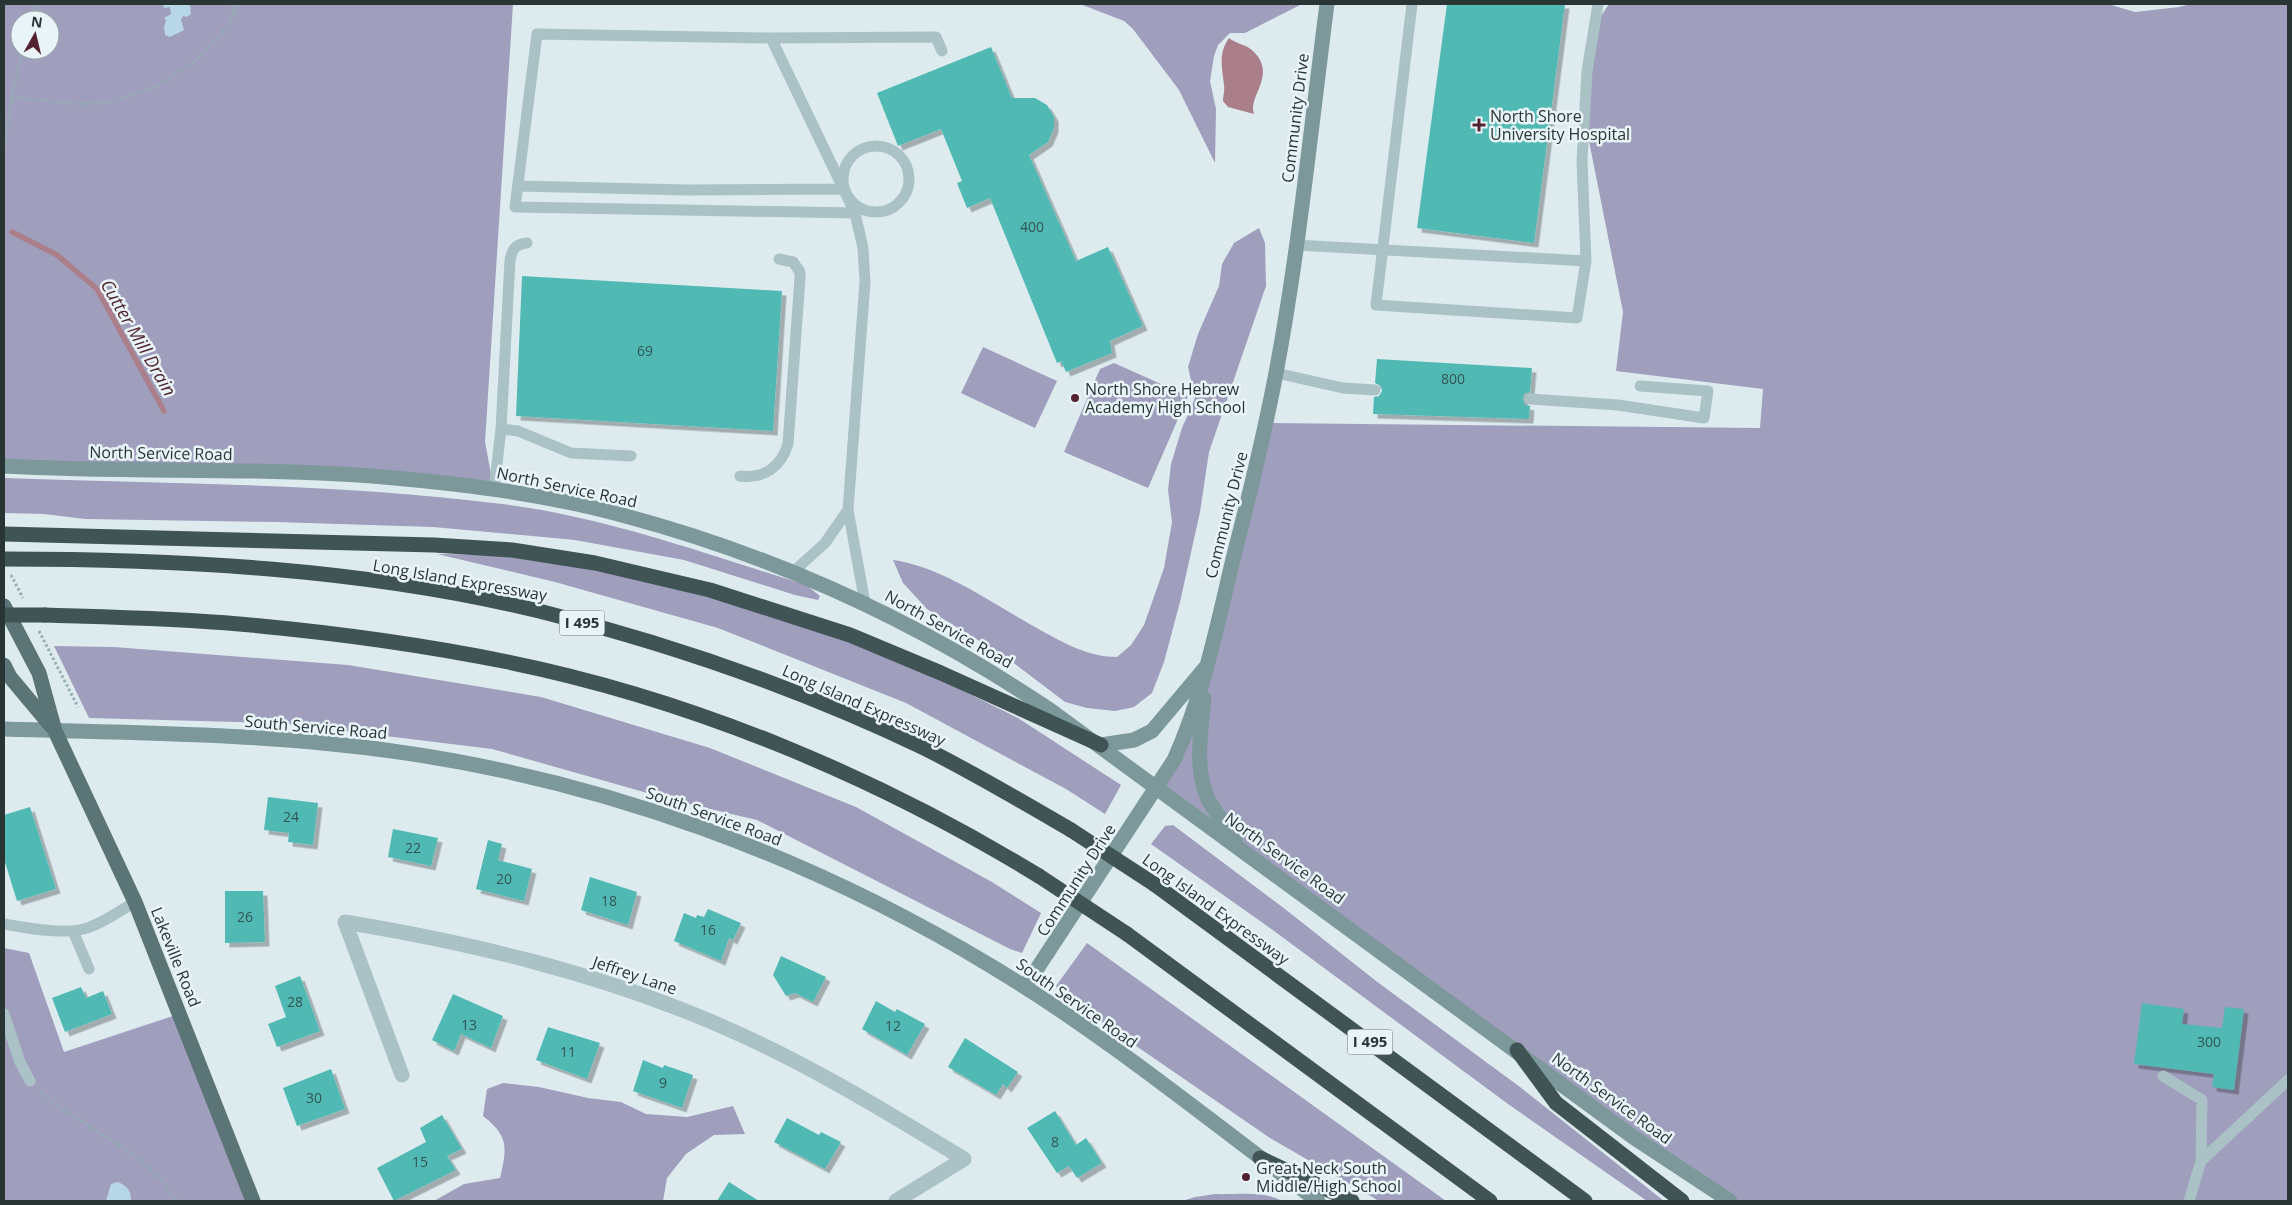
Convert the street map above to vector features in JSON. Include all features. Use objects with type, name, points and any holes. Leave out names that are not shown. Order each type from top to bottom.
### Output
[{"type":"highway","points":[[4,534],[452,546],[512,550],[595,563],[702,588],[842,632],[926,666],[1101,745]]},
{"type":"highway","name":"Long Island Expressway","points":[[6,564],[53,559],[196,564],[333,577],[467,597],[536,611],[594,626],[735,669],[861,720],[924,748],[985,780],[1071,830],[1154,884],[1585,1201]]},
{"type":"highway","points":[[4,615],[226,623],[306,630],[441,650],[510,663],[577,679],[670,706],[790,750],[900,799],[962,831],[1039,876],[1211,994],[1490,1201]]},
{"type":"highway","points":[[1517,1050],[1556,1103],[1682,1201]]},
{"type":"highway","points":[[1260,1158],[1352,1201]]},
{"type":"main road","name":"Community Drive","points":[[1026,988],[1158,787],[1174,760],[1190,724],[1207,665],[1254,477],[1276,373],[1296,245],[1327,4]]},
{"type":"main road","name":"North Service Road","points":[[4,466],[340,474],[494,490],[620,514],[698,538],[793,572],[865,603],[994,673],[1101,745],[1634,1137],[1730,1201]]},
{"type":"main road","name":"Lakeville Road","points":[[4,606],[39,673],[55,731],[135,902],[253,1201]]},
{"type":"main road","name":"Lakeville Road","points":[[4,665],[10,677],[55,731]]},
{"type":"main road","points":[[1101,745],[1134,740],[1152,731],[1207,665]]},
{"type":"main road","points":[[1207,665],[1200,745],[1202,782],[1214,810],[1249,854]]},
{"type":"main road","name":"South Service Road","points":[[4,729],[216,736],[320,742],[426,756],[561,784],[695,825],[849,889],[918,924],[1026,988],[1113,1048],[1318,1201]]},
{"type":"street","name":"Jeffrey Lane","points":[[402,1075],[345,922],[443,939],[504,953],[595,978],[671,1005],[753,1040],[818,1073],[964,1159],[896,1201]]},
{"type":"lane","points":[[1412,4],[1376,305],[1577,318],[1586,261],[1582,161],[1587,71],[1598,4]]},
{"type":"lane","points":[[855,213],[515,207],[537,34],[771,38],[936,37],[942,51]]},
{"type":"lane","points":[[771,38],[844,189],[849,199],[857,206],[876,212],[886,210],[896,205],[903,197],[908,186],[908,175],[905,165],[898,155],[889,149],[878,146],[856,153],[844,169],[844,189],[855,213],[863,248],[865,282],[848,510],[865,603]]},
{"type":"lane","points":[[518,186],[687,190],[844,189]]},
{"type":"lane","points":[[494,490],[501,429],[510,260],[516,245],[527,243]]},
{"type":"lane","points":[[1296,245],[1382,248],[1586,261]]},
{"type":"lane","points":[[740,476],[756,476],[772,470],[782,458],[788,444],[800,272],[793,262],[779,258]]},
{"type":"lane","points":[[1276,373],[1343,388],[1375,390]]},
{"type":"lane","points":[[1530,399],[1618,405],[1704,418],[1708,391],[1640,386]]},
{"type":"lane","points":[[501,429],[518,431],[571,453],[631,456]]},
{"type":"lane","points":[[793,572],[825,543],[848,510]]},
{"type":"lane","points":[[4,924],[24,928],[73,930],[90,928],[135,902]]},
{"type":"lane","points":[[73,930],[89,969]]},
{"type":"lane","points":[[4,1014],[20,1062],[30,1081]]},
{"type":"lane","points":[[2163,1076],[2202,1100],[2200,1161],[2189,1201]]},
{"type":"lane","points":[[2200,1161],[2288,1080]]},
{"type":"path","points":[[232,4],[234,12]]},
{"type":"path","points":[[12,97],[76,104],[113,102],[157,86],[193,63],[228,26],[238,4]]},
{"type":"path","points":[[4,148],[12,97],[21,60]]},
{"type":"path","points":[[6,564],[26,604]]},
{"type":"path","points":[[39,630],[78,707]]},
{"type":"path","points":[[30,1081],[50,1101],[137,1157],[162,1180],[176,1201]]},
{"type":"shaded area","points":[[4,4],[513,4],[485,442],[494,490],[445,484],[4,466]]},
{"type":"shaded area","points":[[1080,4],[1302,4],[1245,33],[1230,33],[1218,45],[1214,56],[1210,81],[1216,109],[1215,163],[1179,90],[1133,29],[1124,21]]},
{"type":"shaded area","points":[[1609,4],[2108,4],[2135,12],[2191,4],[2288,4],[2288,1201],[1730,1201],[1158,787],[1174,760],[1266,423],[1760,428],[1763,389],[1616,371],[1623,312],[1588,136],[1593,55],[1601,16]]},
{"type":"shaded area","points":[[1229,38],[1253,51],[1260,60],[1263,69],[1260,85],[1254,100],[1254,114],[1228,107],[1223,101],[1222,55]]},
{"type":"shaded area","points":[[1259,228],[1265,243],[1266,286],[1209,452],[1200,512],[1180,602],[1164,662],[1152,693],[1134,707],[1115,711],[1087,708],[1065,702],[1006,657],[927,609],[903,583],[893,560],[912,564],[950,579],[1051,636],[1087,652],[1117,657],[1131,645],[1144,625],[1164,568],[1172,522],[1168,490],[1171,464],[1182,428],[1195,398],[1188,367],[1198,334],[1219,286],[1222,264],[1234,243]]},
{"type":"shaded area","points":[[983,347],[1057,381],[1035,428],[961,393]]},
{"type":"shaded area","points":[[1114,363],[1188,396],[1148,488],[1064,452],[1100,369]]},
{"type":"shaded area","points":[[4,478],[316,488],[440,497],[502,504],[541,510],[618,527],[806,585],[820,596],[818,600],[795,595],[684,560],[575,540],[433,527],[85,519],[44,514],[4,513]]},
{"type":"shaded area","points":[[437,554],[497,555],[605,571],[707,595],[833,634],[931,675],[1018,718],[1121,785],[1105,814],[1066,789],[906,703],[718,628],[555,582]]},
{"type":"shaded area","points":[[54,646],[114,647],[348,665],[541,697],[710,748],[856,807],[992,882],[1041,913],[1022,953],[1010,949],[757,820],[672,800],[492,749],[279,723],[89,718]]},
{"type":"shaded area","points":[[1173,825],[1285,909],[1376,981],[1520,1087],[1664,1201],[1647,1201],[1508,1104],[1270,928],[1151,844],[1165,826]]},
{"type":"shaded area","points":[[1087,943],[1446,1201],[1379,1201],[1270,1138],[1062,995],[1056,986]]},
{"type":"shaded area","points":[[4,948],[29,953],[64,1052],[182,1013],[257,1201],[4,1201]]},
{"type":"shaded area","points":[[503,1083],[539,1087],[588,1098],[621,1102],[646,1114],[687,1117],[733,1106],[745,1134],[714,1135],[686,1154],[667,1178],[663,1201],[434,1201],[464,1184],[500,1178],[505,1150],[504,1143],[498,1130],[483,1116],[487,1089]]},
{"type":"shaded area","points":[[1215,1194],[1258,1194],[1282,1201],[1182,1201]]},
{"type":"sand","points":[[163,4],[190,4],[191,14],[187,17],[183,16],[181,20],[184,30],[170,37],[165,35],[164,27],[166,20],[164,18],[171,14],[170,7],[164,8]]},
{"type":"sand","points":[[118,1182],[128,1189],[131,1201],[106,1201],[111,1184]]},
{"type":"building","points":[[1447,4],[1565,4],[1534,243],[1417,228]]},
{"type":"building","points":[[991,47],[1012,98],[1035,98],[1047,105],[1054,117],[1054,128],[1048,142],[1029,155],[1076,261],[1108,247],[1143,326],[1110,341],[1112,353],[1066,372],[1061,361],[1057,363],[990,198],[967,208],[957,183],[962,181],[941,129],[898,146],[877,93]]},
{"type":"building","points":[[522,276],[782,291],[773,431],[516,416]]},
{"type":"building","points":[[1377,359],[1532,368],[1530,392],[1524,394],[1523,399],[1525,405],[1530,406],[1529,419],[1373,414],[1374,397],[1379,396],[1382,391],[1381,386],[1375,383]]},
{"type":"building","points":[[268,797],[318,803],[313,845],[288,842],[289,833],[264,830]]},
{"type":"building","points":[[30,807],[56,889],[17,901],[4,859],[4,815]]},
{"type":"building","points":[[393,829],[438,838],[431,866],[388,857]]},
{"type":"building","points":[[488,840],[502,844],[498,860],[532,869],[524,901],[476,889]]},
{"type":"building","points":[[590,877],[637,892],[628,925],[581,910]]},
{"type":"building","points":[[225,891],[263,891],[265,942],[225,943]]},
{"type":"building","points":[[708,909],[741,923],[733,940],[729,938],[721,961],[674,941],[684,913],[696,918],[697,915],[704,917]]},
{"type":"building","points":[[781,956],[826,977],[813,1002],[795,993],[786,996],[773,975]]},
{"type":"building","points":[[300,976],[320,1031],[277,1047],[268,1024],[286,1017],[275,986]]},
{"type":"building","points":[[81,987],[86,998],[103,991],[112,1014],[65,1032],[52,998]]},
{"type":"building","points":[[453,994],[503,1016],[491,1048],[461,1034],[454,1051],[432,1040]]},
{"type":"building","points":[[876,1001],[895,1012],[897,1009],[925,1024],[907,1055],[862,1029]]},
{"type":"building","points":[[2142,1003],[2184,1009],[2182,1024],[2222,1028],[2225,1007],[2244,1009],[2234,1090],[2212,1087],[2214,1074],[2134,1064]]},
{"type":"building","points":[[548,1027],[600,1043],[587,1079],[536,1060]]},
{"type":"building","points":[[965,1038],[1018,1072],[1007,1088],[1003,1084],[996,1095],[948,1067]]},
{"type":"building","points":[[643,1060],[663,1068],[664,1065],[693,1075],[682,1108],[633,1091]]},
{"type":"building","points":[[331,1069],[345,1109],[297,1126],[283,1088]]},
{"type":"building","points":[[1055,1111],[1076,1145],[1086,1138],[1102,1163],[1077,1178],[1069,1166],[1057,1173],[1027,1128]]},
{"type":"building","points":[[442,1115],[462,1149],[447,1156],[456,1170],[394,1201],[377,1168],[426,1142],[420,1128]]},
{"type":"building","points":[[787,1118],[819,1135],[821,1132],[841,1142],[825,1169],[774,1142]]},
{"type":"building","points":[[729,1182],[759,1201],[717,1201]]},
{"type":"waterway","name":"Cutter Mill Drain","points":[[12,232],[57,255],[97,289],[164,411]]},
{"type":"place","name":"North Shore University Hospital","points":[[1479,125]]},
{"type":"place","name":"North Shore Hebrew Academy High School","points":[[1075,398]]},
{"type":"place","name":"Great Neck South Middle/High School","points":[[1246,1177]]}]
